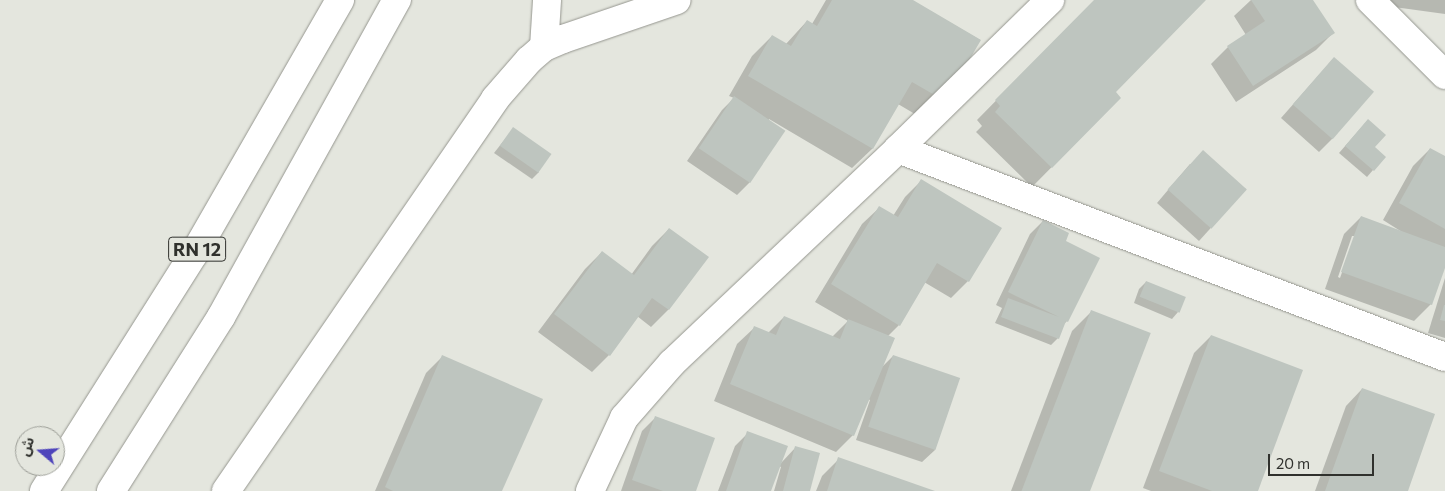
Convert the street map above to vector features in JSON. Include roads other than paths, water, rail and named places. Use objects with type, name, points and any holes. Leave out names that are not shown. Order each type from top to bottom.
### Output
[{"type":"main road","name":"RN 12","points":[[44,491],[194,254],[340,0]]},
{"type":"main road","name":"RN 12","points":[[111,491],[221,317],[397,0]]},
{"type":"main road","points":[[544,47],[547,0]]},
{"type":"main road","points":[[226,491],[495,99],[529,60],[544,47],[676,0]]},
{"type":"main road","points":[[590,491],[624,418],[672,363],[898,149],[1050,0]]},
{"type":"main road","points":[[1370,0],[1445,75]]},
{"type":"main road","points":[[898,149],[1445,357]]}]
